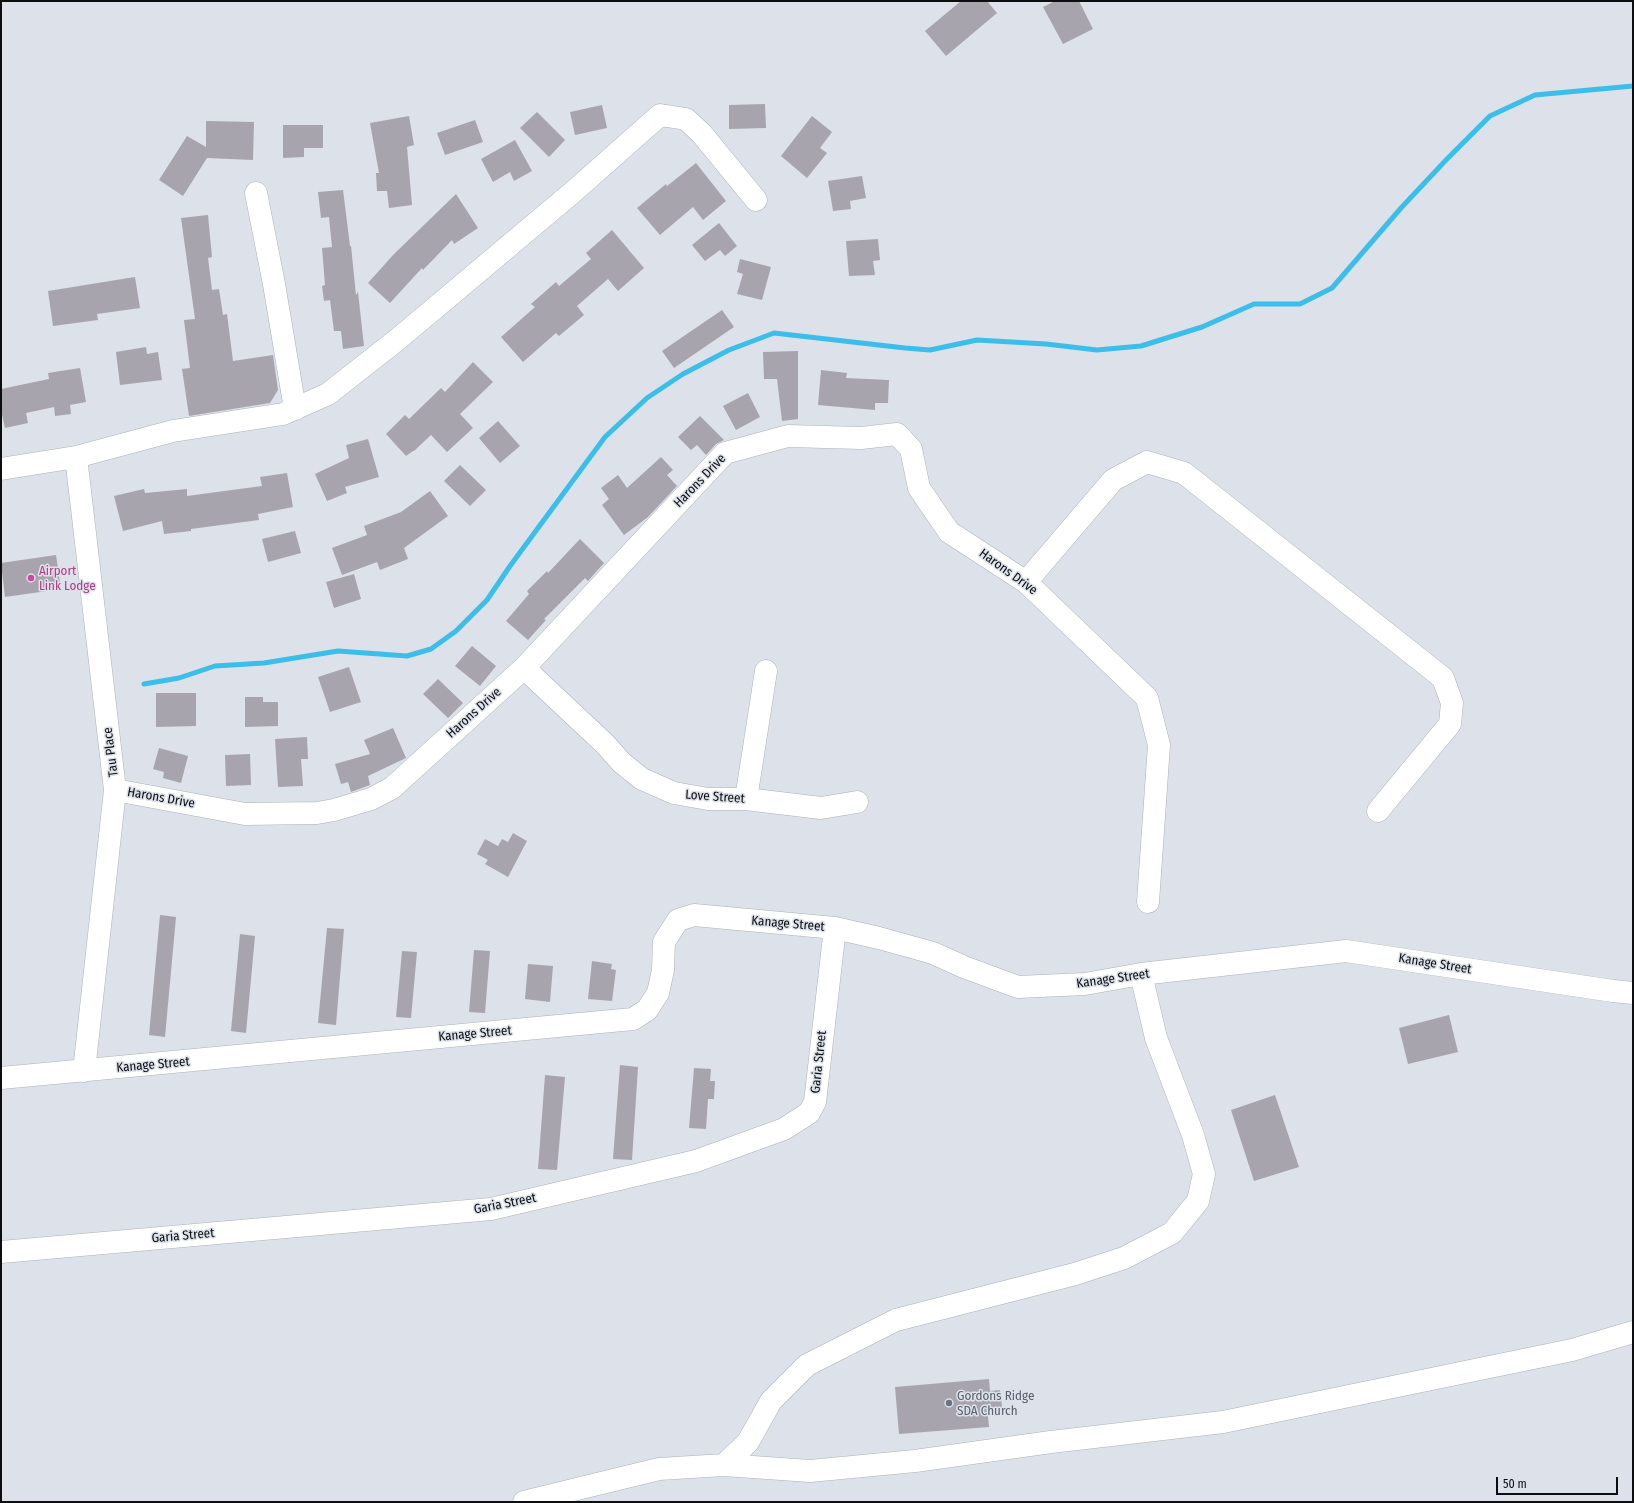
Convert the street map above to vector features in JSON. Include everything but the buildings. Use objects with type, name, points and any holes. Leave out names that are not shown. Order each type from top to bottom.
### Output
[{"type":"street","points":[[1,469],[76,457],[173,431],[283,414],[328,394],[398,339],[573,192],[660,115],[686,120],[692,124],[702,134],[756,200]]},
{"type":"street","points":[[256,193],[296,409]]},
{"type":"street","name":"Harons Drive","points":[[115,790],[245,814],[317,813],[371,799],[392,788],[524,668],[725,453],[788,436],[861,438],[897,434],[911,449],[919,488],[950,532],[1026,582],[1147,698],[1159,745],[1148,902]]},
{"type":"street","name":"Tau Place","points":[[76,457],[115,790],[84,1071]]},
{"type":"street","points":[[1026,582],[1113,480],[1147,462],[1184,473],[1443,678],[1452,703],[1450,724],[1378,812]]},
{"type":"street","name":"Love Street","points":[[524,668],[605,744],[622,763],[642,779],[674,794],[708,799],[746,799],[821,808],[858,802]]},
{"type":"street","points":[[746,799],[766,671]]},
{"type":"street","name":"Kanage Street","points":[[1,1078],[633,1019],[647,1010],[658,993],[663,970],[664,942],[678,920],[694,915],[835,928],[879,938],[933,954],[964,968],[1018,987],[1085,984],[1141,974],[1346,951],[1633,993]]},
{"type":"street","name":"Garia Street","points":[[1,1252],[491,1209],[696,1161],[784,1129],[809,1113],[815,1102],[835,928]]},
{"type":"street","points":[[724,1465],[748,1442],[771,1401],[807,1365],[896,1320],[1075,1274],[1124,1258],[1172,1233],[1198,1201],[1204,1174],[1193,1135],[1156,1038],[1141,974]]},
{"type":"street","points":[[524,1502],[659,1469],[724,1465],[810,1471],[915,1460],[1051,1442],[1223,1422],[1572,1350],[1633,1332]]},
{"type":"waterway","points":[[144,684],[179,678],[215,666],[264,663],[338,651],[407,656],[431,649],[456,631],[487,600],[510,566],[605,437],[647,398],[683,374],[729,350],[774,333],[930,350],[977,340],[1046,344],[1097,350],[1141,346],[1202,327],[1254,304],[1300,304],[1332,288],[1401,208],[1490,116],[1535,95],[1633,86]]},
{"type":"place","name":"Airport Link Lodge","points":[[31,578]]},
{"type":"place","name":"Gordons Ridge SDA Church","points":[[949,1403]]}]
